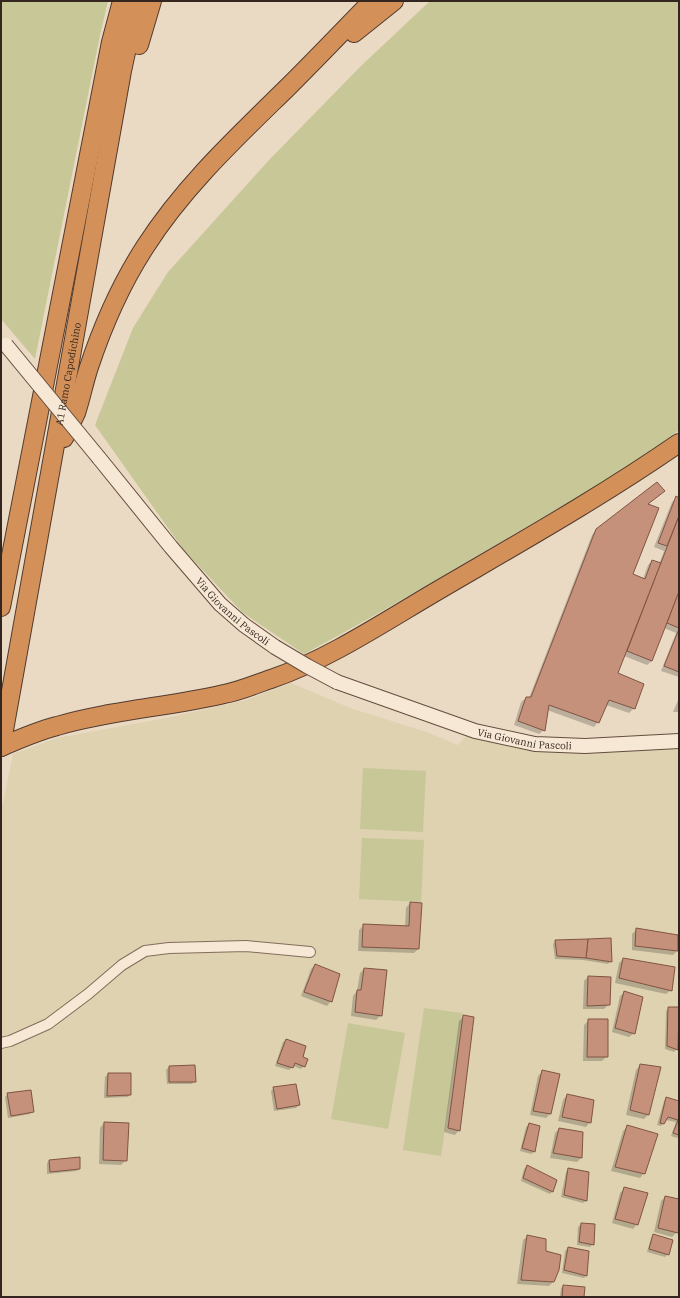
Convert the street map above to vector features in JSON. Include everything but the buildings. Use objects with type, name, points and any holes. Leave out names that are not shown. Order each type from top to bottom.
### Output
[{"type":"highway","name":"A1 Ramo Capodichino","points":[[1,607],[111,42],[122,1]]},
{"type":"highway","name":"A1 Ramo Capodichino","points":[[1,747],[122,71],[138,1]]},
{"type":"highway","points":[[111,133],[152,1]]},
{"type":"highway","points":[[51,466],[76,413],[89,367],[104,326],[124,283],[145,247],[198,178],[230,143],[298,77],[372,1]]},
{"type":"highway","points":[[298,77],[394,1]]},
{"type":"highway","points":[[1,747],[21,738],[57,726],[102,716],[226,694],[295,670],[343,646],[572,512],[679,443]]},
{"type":"street","name":"Via Giovanni Pascoli","points":[[4,342],[171,547],[220,604],[244,625],[307,666],[337,682],[475,731],[535,744],[585,746],[679,741]]},
{"type":"street","points":[[1,1043],[10,1041],[48,1024],[88,994],[122,965],[145,951],[169,948],[246,946],[310,952]]},
{"type":"shaded area","points":[[291,683],[353,709],[427,732],[458,745],[467,735],[679,746],[679,1297],[1,1297],[1,812],[13,754],[57,738],[166,718],[246,700]]},
{"type":"green space","points":[[1,1],[108,1],[35,359],[1,319]]},
{"type":"green space","points":[[430,1],[679,1],[679,430],[642,458],[603,482],[387,608],[304,654],[242,612],[183,549],[95,425],[133,328],[168,272],[270,159],[361,66]]},
{"type":"green space","points":[[363,768],[426,771],[423,832],[360,829]]},
{"type":"green space","points":[[362,838],[424,840],[421,902],[359,899]]},
{"type":"green space","points":[[424,1008],[462,1013],[441,1156],[403,1150]]},
{"type":"green space","points":[[348,1023],[405,1033],[388,1129],[331,1119]]}]
